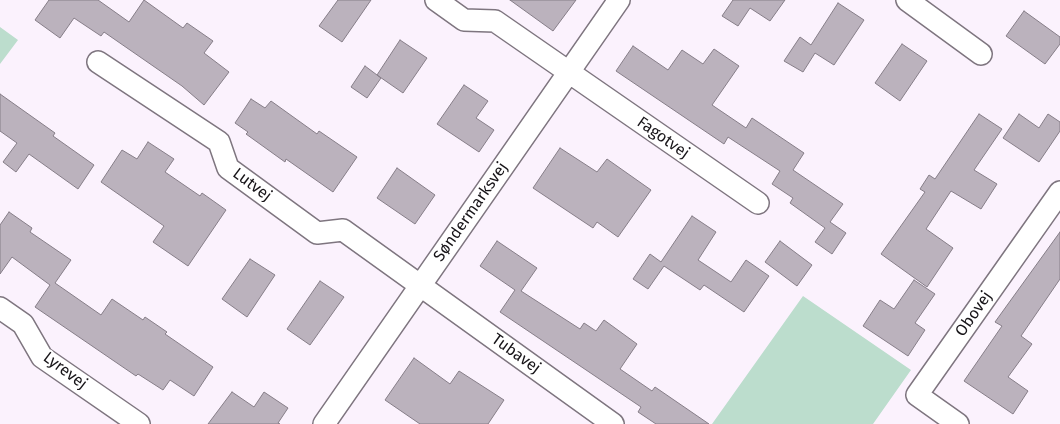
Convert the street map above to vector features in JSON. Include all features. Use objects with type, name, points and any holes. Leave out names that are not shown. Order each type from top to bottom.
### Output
[{"type":"street","name":"Fagotvej","points":[[436,0],[464,20],[495,21],[758,203]]},
{"type":"street","name":"Søndermarksvej","points":[[324,424],[618,0]]},
{"type":"street","points":[[907,0],[981,54]]},
{"type":"street","name":"Lutvej","points":[[98,62],[219,142],[228,168],[317,233],[343,230],[420,284]]},
{"type":"street","name":"Obovej","points":[[958,424],[917,395],[1060,192]]},
{"type":"street","name":"Tubavej","points":[[420,284],[613,424]]},
{"type":"street","name":"Lyrevej","points":[[0,308],[23,324],[42,357],[139,424]]},
{"type":"green space","points":[[0,27],[18,40],[0,64]]},
{"type":"green space","points":[[803,296],[911,370],[873,424],[712,424]]},
{"type":"building","points":[[49,0],[98,0],[129,22],[144,0],[183,28],[187,23],[213,41],[204,53],[229,72],[204,105],[182,86],[104,32],[101,36],[74,18],[60,38],[35,20]]},
{"type":"building","points":[[338,0],[371,0],[342,42],[319,26]]},
{"type":"building","points":[[510,0],[576,0],[553,31]]},
{"type":"building","points":[[733,0],[785,0],[770,21],[750,8],[738,26],[722,16]]},
{"type":"building","points":[[838,3],[864,20],[834,65],[815,53],[803,72],[784,61],[800,37],[811,45]]},
{"type":"building","points":[[1024,11],[1060,37],[1060,44],[1045,64],[1006,36]]},
{"type":"building","points":[[400,40],[427,58],[403,93],[377,75]]},
{"type":"building","points":[[902,44],[927,61],[900,101],[875,83]]},
{"type":"building","points":[[633,46],[668,70],[682,50],[703,64],[714,49],[739,66],[712,105],[746,128],[752,118],[804,153],[793,170],[843,204],[830,222],[846,233],[832,254],[815,242],[825,228],[790,203],[793,198],[772,184],[780,171],[728,137],[724,144],[616,71]]},
{"type":"building","points":[[365,66],[381,78],[367,98],[351,87]]},
{"type":"building","points":[[464,85],[488,101],[476,118],[494,130],[479,152],[437,124]]},
{"type":"building","points":[[0,94],[55,133],[53,136],[94,165],[78,189],[29,154],[16,172],[3,162],[17,143],[0,131]]},
{"type":"building","points":[[251,99],[265,108],[271,101],[317,134],[319,131],[357,157],[333,192],[286,159],[285,162],[246,134],[248,132],[235,123]]},
{"type":"building","points":[[979,114],[1002,129],[974,170],[997,184],[981,209],[951,191],[926,229],[953,248],[927,287],[881,254],[925,192],[920,189],[929,175],[935,179]]},
{"type":"building","points":[[1019,114],[1039,128],[1048,114],[1060,122],[1060,131],[1039,162],[1003,138]]},
{"type":"building","points":[[148,142],[174,159],[165,172],[200,196],[202,193],[226,210],[188,266],[153,242],[164,226],[101,182],[122,150],[137,159]]},
{"type":"building","points":[[560,148],[597,172],[607,159],[651,190],[618,237],[597,222],[593,228],[533,188]]},
{"type":"building","points":[[397,168],[435,195],[415,224],[377,198]]},
{"type":"building","points":[[9,212],[32,228],[30,232],[71,260],[55,283],[101,315],[112,299],[143,320],[145,317],[167,332],[165,334],[213,367],[194,396],[170,380],[163,390],[138,374],[136,376],[35,307],[50,285],[12,257],[0,274],[0,225]]},
{"type":"building","points":[[692,216],[716,232],[698,260],[731,282],[746,260],[769,276],[744,312],[704,285],[700,290],[664,266],[648,289],[633,279],[650,254],[661,262]]},
{"type":"building","points":[[1060,232],[1060,279],[1021,336],[1032,344],[1008,377],[1028,391],[1013,414],[964,381],[1002,326],[995,322]]},
{"type":"building","points":[[497,241],[537,268],[521,291],[580,329],[584,323],[596,331],[604,320],[637,344],[620,369],[652,391],[655,387],[709,424],[656,424],[638,412],[641,407],[500,312],[515,290],[480,266]]},
{"type":"building","points":[[780,241],[812,265],[797,286],[765,262]]},
{"type":"building","points":[[250,259],[275,275],[247,317],[222,299]]},
{"type":"building","points":[[914,280],[935,294],[915,323],[925,330],[908,356],[863,326],[880,300],[894,309]]},
{"type":"building","points":[[320,281],[344,297],[310,345],[287,329]]},
{"type":"building","points":[[414,358],[450,384],[459,371],[504,400],[488,424],[420,424],[385,400]]},
{"type":"building","points":[[232,392],[254,407],[264,392],[288,408],[278,423],[280,424],[208,424]]}]
